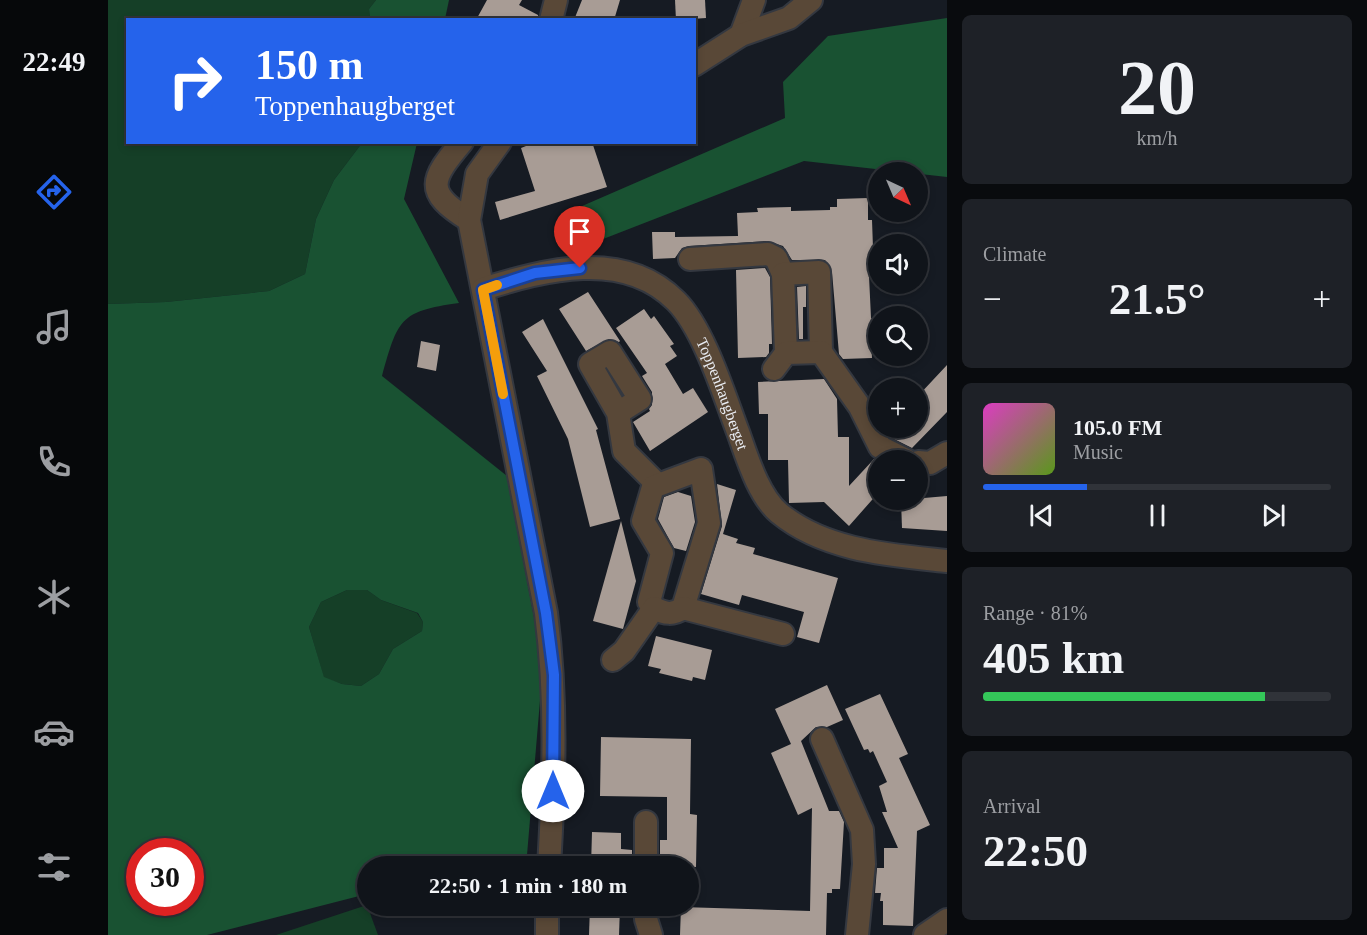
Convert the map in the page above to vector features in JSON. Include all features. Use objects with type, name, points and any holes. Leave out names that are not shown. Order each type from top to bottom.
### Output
[{"type":"street","points":[[552,18],[556,0]]},
{"type":"street","points":[[741,35],[754,0]]},
{"type":"street","points":[[696,64],[741,35],[789,18],[811,0]]},
{"type":"street","points":[[460,144],[438,171],[436,188],[447,207],[469,220]]},
{"type":"street","points":[[499,144],[477,174],[469,220],[546,613],[554,675],[553,791],[550,856]]},
{"type":"street","points":[[690,259],[768,254],[776,258],[783,274],[780,361],[821,352]]},
{"type":"street","name":"Toppenhaugberget","points":[[483,290],[535,273],[580,268],[619,270],[651,282],[677,301],[700,337],[744,449],[767,498],[778,512],[813,535],[839,544],[876,552],[947,561]]},
{"type":"street","points":[[783,274],[819,272],[821,352],[860,407],[880,447],[886,450]]},
{"type":"street","points":[[618,413],[624,452],[657,484]]},
{"type":"street","points":[[928,463],[947,453]]},
{"type":"street","points":[[701,469],[709,523],[683,608],[675,613],[662,612],[649,602],[662,553],[643,521],[652,487],[657,484],[701,469]]},
{"type":"street","points":[[613,660],[624,651],[654,608]]},
{"type":"street","points":[[683,608],[783,634]]},
{"type":"street","points":[[822,739],[862,830],[864,864],[857,935]]},
{"type":"street","points":[[646,822],[646,856]]},
{"type":"street","points":[[547,916],[547,935]]},
{"type":"street","points":[[646,916],[651,935]]},
{"type":"street","points":[[925,935],[947,920]]},
{"type":"green space","points":[[108,0],[376,0],[369,9],[370,18],[126,18],[126,144],[361,144],[334,180],[316,219],[305,274],[269,291],[166,302],[108,304]]},
{"type":"green space","points":[[376,0],[449,0],[445,18],[370,18],[369,9]]},
{"type":"green space","points":[[947,18],[947,177],[928,175],[928,162],[868,162],[868,168],[804,161],[580,248],[566,213],[785,118],[783,82],[828,36]]},
{"type":"green space","points":[[361,144],[417,144],[404,199],[459,303],[424,310],[412,315],[404,322],[392,342],[382,376],[507,476],[543,665],[527,856],[357,856],[357,897],[207,935],[108,935],[108,304],[166,302],[269,291],[305,274],[316,219],[334,180]],"holes":[[[347,590],[367,590],[381,600],[418,613],[423,622],[422,631],[393,649],[379,674],[361,686],[342,684],[324,677],[309,627],[321,602]]]},
{"type":"green space","points":[[347,590],[367,590],[381,600],[417,613],[423,622],[422,631],[393,649],[379,674],[361,686],[342,684],[324,678],[309,627],[321,602]]},
{"type":"green space","points":[[357,908],[357,916],[371,916],[378,935],[276,935]]},
{"type":"building","points":[[487,0],[522,0],[519,5],[538,15],[538,18],[477,18]]},
{"type":"building","points":[[582,0],[620,0],[615,18],[575,18]]},
{"type":"building","points":[[675,0],[705,0],[706,18],[676,18]]},
{"type":"building","points":[[531,144],[593,144],[607,187],[500,220],[495,202],[535,191],[521,148]]},
{"type":"building","points":[[868,198],[868,222],[872,222],[872,234],[868,234],[868,294],[870,294],[870,306],[868,306],[868,358],[843,359],[839,354],[832,272],[825,260],[792,260],[783,246],[767,241],[689,246],[682,248],[675,258],[653,259],[652,232],[675,232],[675,237],[738,236],[737,213],[758,212],[757,208],[791,207],[791,211],[830,210],[830,207],[837,207],[837,199]]},
{"type":"building","points":[[765,268],[770,277],[772,344],[769,344],[769,353],[766,357],[738,358],[736,270]]},
{"type":"building","points":[[806,286],[806,307],[803,307],[803,339],[799,339],[797,287]]},
{"type":"building","points":[[588,292],[620,341],[609,339],[586,351],[559,309]]},
{"type":"building","points":[[644,309],[651,319],[654,316],[674,344],[670,346],[677,356],[665,364],[683,394],[693,388],[708,412],[650,451],[633,422],[650,411],[652,405],[652,392],[642,376],[647,373],[616,328]]},
{"type":"building","points":[[543,319],[598,429],[596,430],[620,519],[590,527],[568,439],[537,376],[547,371],[522,332]]},
{"type":"building","points":[[421,341],[440,345],[436,371],[417,367]]},
{"type":"building","points":[[947,365],[947,412],[928,432],[928,385]]},
{"type":"building","points":[[824,379],[837,399],[838,437],[849,437],[849,486],[868,465],[868,504],[849,526],[824,502],[789,503],[788,460],[768,460],[768,414],[759,414],[758,382]]},
{"type":"building","points":[[895,438],[922,438],[912,448]]},
{"type":"building","points":[[717,484],[736,490],[723,534],[738,539],[736,543],[755,548],[753,554],[838,578],[819,643],[797,637],[804,612],[742,595],[739,605],[701,594],[722,526]]},
{"type":"building","points":[[678,492],[691,496],[695,522],[686,551],[674,548],[658,519],[664,497]]},
{"type":"building","points":[[947,496],[947,531],[902,528],[901,510],[928,510],[928,498]]},
{"type":"building","points":[[621,521],[636,581],[623,629],[593,621]]},
{"type":"building","points":[[656,636],[712,650],[705,680],[693,677],[692,681],[659,673],[661,669],[648,666]]},
{"type":"building","points":[[827,685],[843,720],[827,727],[816,727],[801,741],[829,811],[839,811],[844,822],[840,889],[832,889],[832,893],[827,893],[826,935],[680,935],[681,916],[699,916],[699,908],[810,911],[812,808],[798,815],[771,753],[791,744],[775,709]]},
{"type":"building","points":[[880,694],[908,754],[899,758],[930,825],[917,831],[913,926],[883,925],[881,893],[875,893],[877,868],[884,868],[884,848],[898,848],[882,812],[887,812],[879,786],[887,782],[873,751],[870,753],[868,749],[864,750],[845,709]]},
{"type":"building","points":[[601,737],[691,739],[690,814],[697,815],[696,856],[660,856],[660,840],[667,840],[667,797],[600,796]]},
{"type":"building","points":[[592,832],[621,833],[621,849],[632,850],[632,856],[591,856]]},
{"type":"building","points":[[590,916],[620,916],[619,935],[589,935]]},
{"type":"slow traffic","points":[[497,285],[483,290],[503,394]]},
{"type":"route","points":[[553,791],[554,675],[546,613],[483,290],[535,273],[580,268]]}]
